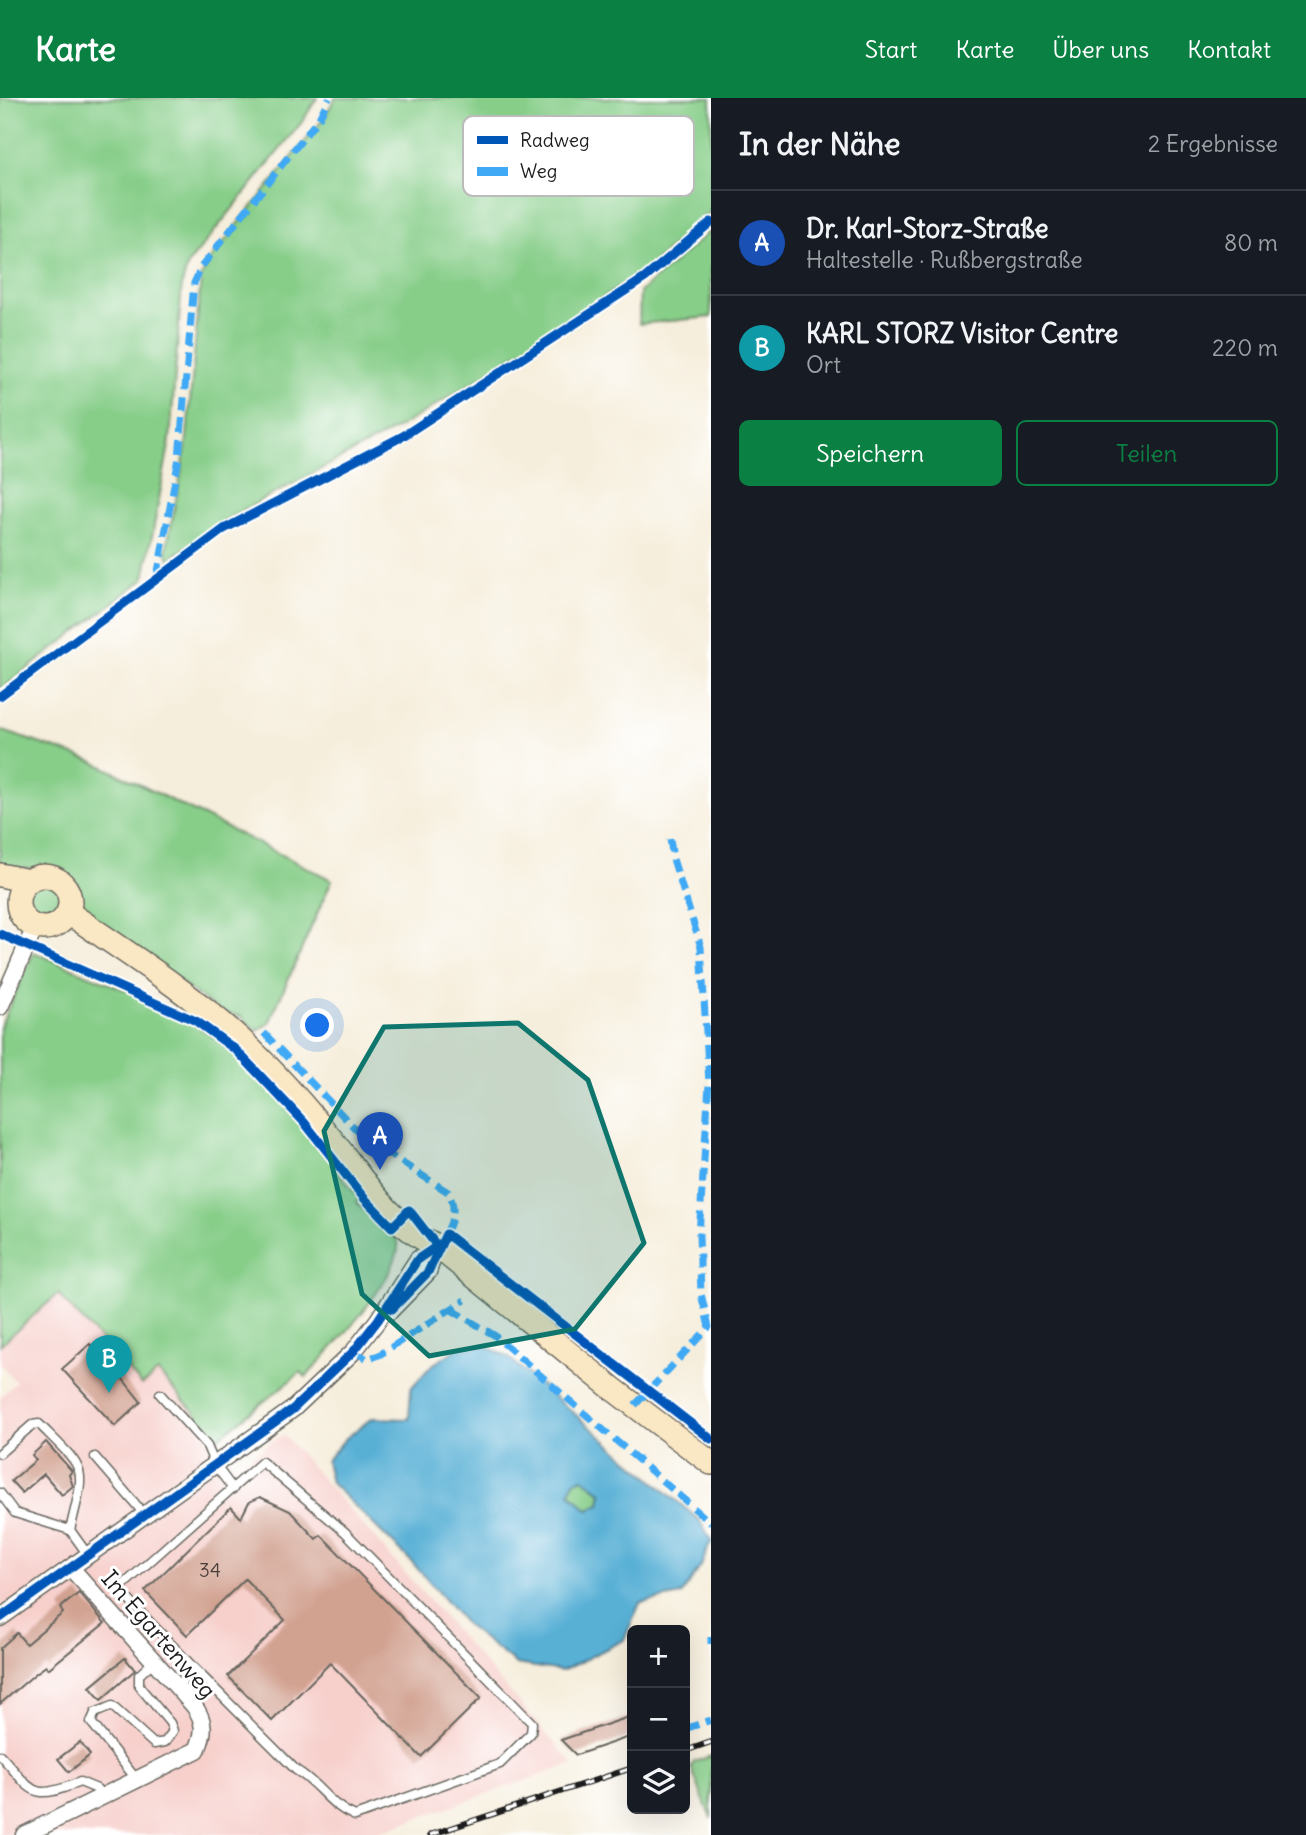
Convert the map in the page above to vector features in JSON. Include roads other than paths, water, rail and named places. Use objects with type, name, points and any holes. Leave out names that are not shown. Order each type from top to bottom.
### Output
[{"type":"street","points":[[0,875],[29,881],[51,877],[64,884],[71,898],[69,913],[55,927],[35,927],[23,918],[9,896],[19,894],[29,881]]},
{"type":"street","points":[[69,913],[174,985],[240,1040],[339,1149],[398,1221],[419,1238],[437,1246],[613,1389],[711,1463]]},
{"type":"street","points":[[0,1007],[35,927]]},
{"type":"street","points":[[0,1618],[293,1409],[354,1351],[418,1259],[437,1246]]},
{"type":"street","name":"Im Egartenweg","points":[[24,1835],[197,1750],[203,1736],[202,1717],[71,1568]]},
{"type":"lane","points":[[160,1394],[207,1446],[215,1465],[233,1489]]},
{"type":"lane","points":[[0,1453],[32,1425],[39,1424],[75,1460],[82,1475],[82,1490],[70,1530]]},
{"type":"lane","points":[[94,1457],[145,1515]]},
{"type":"lane","points":[[262,1462],[345,1532],[532,1723],[531,1733],[500,1764],[355,1816],[335,1808],[316,1782],[296,1770],[195,1669],[123,1594],[121,1587],[262,1462]]},
{"type":"lane","points":[[0,1493],[15,1513],[70,1530],[88,1555]]},
{"type":"lane","points":[[137,1780],[91,1722],[95,1713],[112,1706],[144,1738],[154,1744],[165,1742],[173,1731],[170,1723],[139,1686],[139,1675],[154,1661]]},
{"type":"lane","points":[[177,1687],[195,1669]]},
{"type":"lane","points":[[0,1755],[35,1792],[47,1794],[80,1782],[97,1789],[102,1797]]},
{"type":"water","points":[[486,1346],[508,1357],[699,1520],[711,1541],[701,1566],[681,1595],[640,1603],[630,1625],[627,1625],[624,1640],[562,1671],[516,1664],[467,1626],[412,1562],[331,1483],[326,1461],[345,1439],[372,1418],[409,1419],[411,1388],[431,1366],[458,1348]],"holes":[[[583,1478],[602,1493],[600,1504],[588,1510],[570,1493],[574,1481]]]},
{"type":"railway","points":[[690,1749],[711,1742]]},
{"type":"railway","points":[[430,1835],[627,1770]]},
{"type":"place","name":"Dr. Karl-Storz-Straße","points":[[380,1170]]},
{"type":"place","name":"KARL STORZ Visitor Centre","points":[[109,1393]]}]
